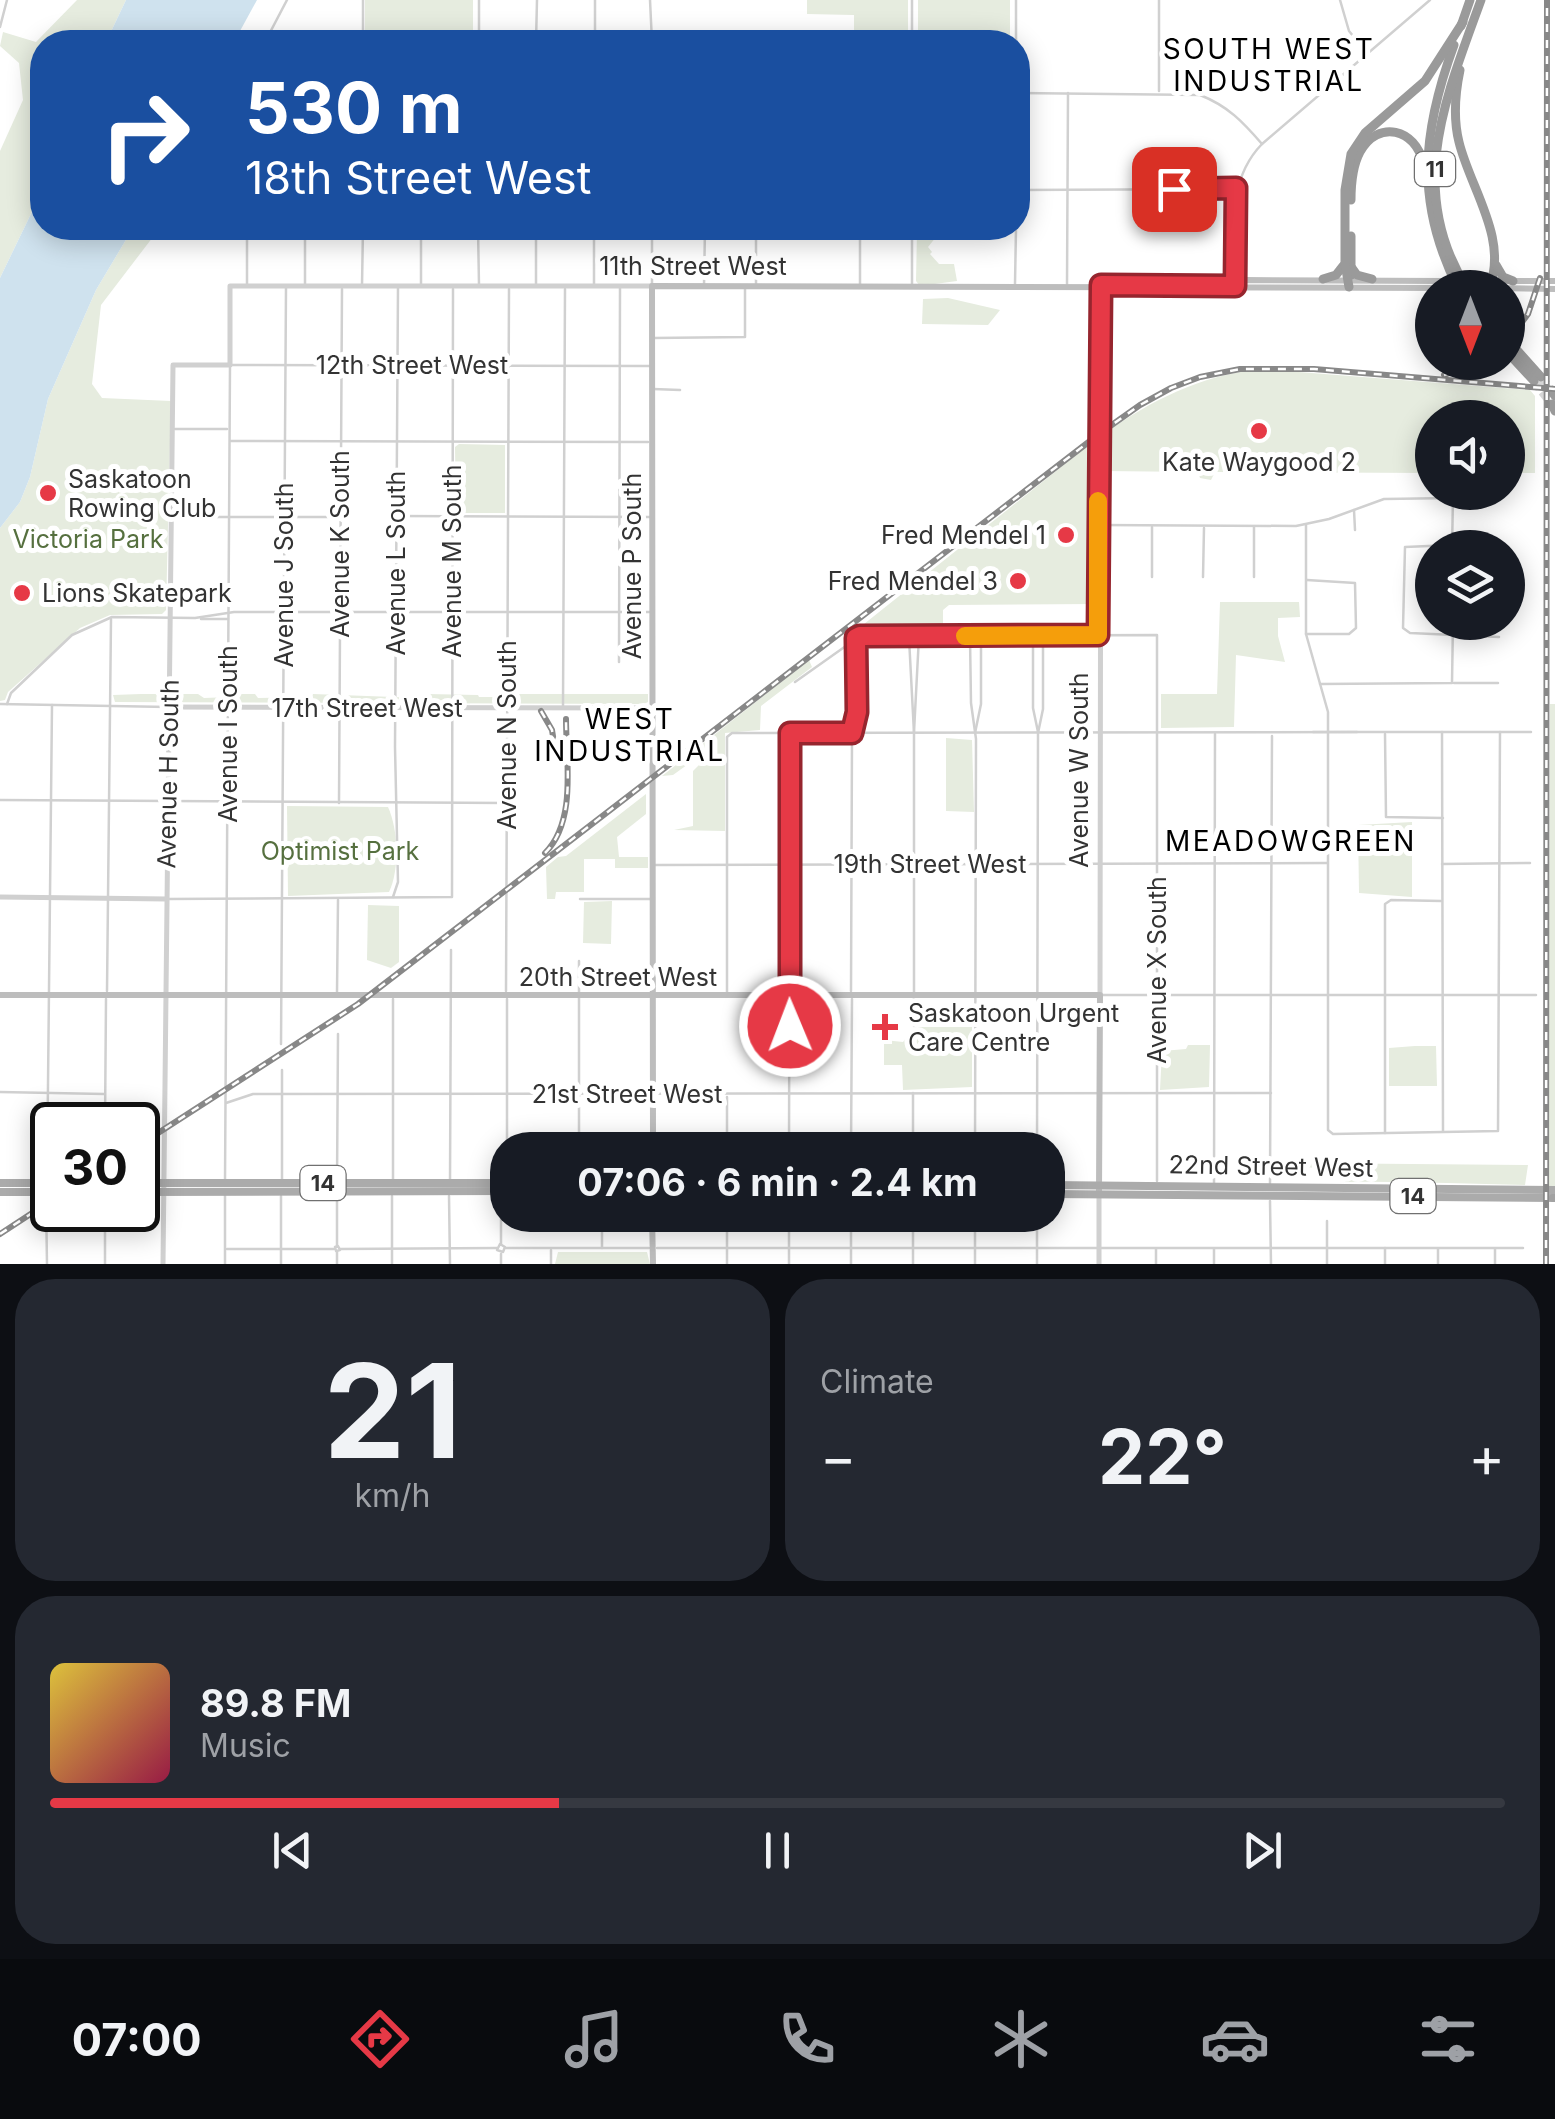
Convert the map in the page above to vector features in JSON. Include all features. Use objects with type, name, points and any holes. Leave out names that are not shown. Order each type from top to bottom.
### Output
[{"type":"highway","name":"11","points":[[1451,270],[1437,236],[1429,196],[1426,147],[1442,78],[1470,0]]},
{"type":"highway","name":"11","points":[[1462,270],[1446,244],[1435,184],[1435,143],[1447,91],[1480,0]]},
{"type":"highway","points":[[1349,282],[1346,180],[1351,154],[1365,134],[1425,80],[1462,22]]},
{"type":"highway","points":[[1464,48],[1456,91],[1456,124],[1461,150],[1492,236],[1494,270]]},
{"type":"highway","points":[[1372,279],[1355,273],[1348,265],[1353,172],[1357,157],[1369,140],[1382,132],[1395,131],[1413,140],[1419,149],[1429,196]]},
{"type":"highway","points":[[1495,262],[1499,270]]},
{"type":"highway","points":[[1323,280],[1348,265]]},
{"type":"highway","points":[[1525,363],[1537,379],[1525,368]]},
{"type":"main road","name":"11th Street West","points":[[652,286],[1156,285],[1372,279],[1415,282]]},
{"type":"main road","name":"11th Street West","points":[[1525,281],[1553,280]]},
{"type":"main road","name":"11th Street West","points":[[1235,283],[1415,283]]},
{"type":"main road","name":"Avenue P South","points":[[651,1132],[652,286]]},
{"type":"main road","name":"11th Street West","points":[[1525,287],[1555,289]]},
{"type":"main road","name":"20th Street West","points":[[0,995],[1100,995]]},
{"type":"main road","name":"Avenue W South","points":[[1099,1190],[1100,995]]},
{"type":"main road","points":[[0,1183],[30,1187]]},
{"type":"main road","name":"22nd Street West","points":[[1065,1193],[1157,1185],[1270,1190]]},
{"type":"main road","name":"14","points":[[160,1187],[164,1188]]},
{"type":"main road","name":"22nd Street West","points":[[1065,1187],[1555,1196]]},
{"type":"main road","name":"14","points":[[160,1189],[490,1188]]},
{"type":"main road","points":[[0,1192],[30,1191]]},
{"type":"main road","points":[[653,1232],[653,1264]]},
{"type":"street","points":[[0,27],[6,0]]},
{"type":"street","points":[[271,30],[287,0]]},
{"type":"street","points":[[362,0],[362,30]]},
{"type":"street","points":[[479,0],[479,30]]},
{"type":"street","points":[[536,30],[537,0]]},
{"type":"street","points":[[594,0],[594,30]]},
{"type":"street","points":[[650,0],[651,30]]},
{"type":"street","points":[[912,0],[912,30]]},
{"type":"street","points":[[1016,0],[1016,30]]},
{"type":"street","points":[[1159,0],[1160,93]]},
{"type":"street","points":[[1340,0],[1348,31],[1367,54]]},
{"type":"street","points":[[1235,283],[1236,188],[1245,164],[1262,144],[1430,0]]},
{"type":"street","points":[[1030,93],[1200,95],[1222,104],[1262,144]]},
{"type":"street","points":[[1066,285],[1068,93]]},
{"type":"street","points":[[1030,190],[1236,188]]},
{"type":"street","points":[[247,240],[247,286]]},
{"type":"street","points":[[305,240],[305,285]]},
{"type":"street","points":[[362,240],[362,286]]},
{"type":"street","points":[[421,240],[421,286]]},
{"type":"street","points":[[478,240],[479,286]]},
{"type":"street","points":[[536,240],[536,286]]},
{"type":"street","points":[[594,240],[594,286]]},
{"type":"street","name":"Avenue P South","points":[[652,240],[652,286]]},
{"type":"street","points":[[704,286],[705,240]]},
{"type":"street","points":[[756,240],[756,286]]},
{"type":"street","points":[[860,240],[860,286]]},
{"type":"street","points":[[912,240],[912,286]]},
{"type":"street","points":[[1015,286],[1016,240]]},
{"type":"street","name":"Avenue W South","points":[[1100,995],[1101,285]]},
{"type":"street","name":"11th Street West","points":[[230,286],[652,286]]},
{"type":"street","name":"Avenue I South","points":[[226,1264],[230,286]]},
{"type":"street","name":"Avenue J South","points":[[281,1044],[286,286]]},
{"type":"street","name":"Avenue K South","points":[[339,803],[342,286]]},
{"type":"street","name":"Avenue L South","points":[[392,898],[398,882],[398,286]]},
{"type":"street","name":"Avenue M South","points":[[392,898],[452,897],[453,286]]},
{"type":"street","name":"Avenue N South","points":[[507,1132],[509,286]]},
{"type":"street","points":[[562,707],[564,286]]},
{"type":"street","points":[[619,662],[620,286]]},
{"type":"street","points":[[652,338],[745,338],[745,286]]},
{"type":"street","name":"12th Street West","points":[[173,365],[652,366]]},
{"type":"street","name":"Avenue H South","points":[[164,1264],[173,365]]},
{"type":"street","points":[[652,389],[680,390]]},
{"type":"street","points":[[173,430],[230,428]]},
{"type":"street","points":[[230,441],[652,442]]},
{"type":"street","points":[[1098,525],[1306,525],[1393,498],[1415,498]]},
{"type":"street","points":[[1354,509],[1355,530]]},
{"type":"street","points":[[396,516],[652,517]]},
{"type":"street","points":[[172,517],[340,517]]},
{"type":"street","points":[[1306,525],[1306,634],[1328,708],[1329,1132],[1498,1131],[1500,732]]},
{"type":"street","points":[[1152,526],[1152,577]]},
{"type":"street","points":[[1203,577],[1204,526]]},
{"type":"street","points":[[1254,526],[1254,577]]},
{"type":"street","points":[[1415,547],[1405,547],[1403,628],[1415,634]]},
{"type":"street","points":[[1306,580],[1355,583],[1356,628],[1349,634],[1306,634]]},
{"type":"street","points":[[195,618],[228,612],[652,612]]},
{"type":"street","points":[[106,1102],[112,618]]},
{"type":"street","points":[[7,704],[11,693],[72,635],[112,618],[228,620]]},
{"type":"street","points":[[795,682],[856,638],[1098,635]]},
{"type":"street","name":"Avenue X South","points":[[1098,635],[1157,635],[1157,1185]]},
{"type":"street","points":[[909,636],[914,733],[914,1026]]},
{"type":"street","points":[[914,733],[919,636]]},
{"type":"street","points":[[970,636],[971,704],[976,733]]},
{"type":"street","points":[[975,1132],[976,733],[981,704],[981,636]]},
{"type":"street","points":[[1033,636],[1033,708],[1038,733],[1038,1132]]},
{"type":"street","points":[[1038,733],[1043,709],[1043,636]]},
{"type":"street","points":[[851,1132],[852,733],[857,712],[856,638]]},
{"type":"street","points":[[1452,683],[1453,640]]},
{"type":"street","points":[[847,644],[846,709],[852,733]]},
{"type":"street","points":[[847,654],[856,654]]},
{"type":"street","points":[[1320,684],[1498,683]]},
{"type":"street","name":"17th Street West","points":[[0,704],[652,708]]},
{"type":"street","points":[[47,1102],[52,705]]},
{"type":"street","points":[[1214,1186],[1215,732]]},
{"type":"street","points":[[1270,1264],[1272,732]]},
{"type":"street","points":[[1385,732],[1386,817],[1443,818]]},
{"type":"street","points":[[1442,732],[1443,1133]]},
{"type":"street","points":[[727,996],[729,735],[1531,732]]},
{"type":"street","points":[[789,1132],[790,733]]},
{"type":"street","points":[[0,800],[506,803]]},
{"type":"street","name":"19th Street West","points":[[652,865],[1329,863]]},
{"type":"street","points":[[1442,864],[1530,863]]},
{"type":"street","points":[[0,898],[392,898]]},
{"type":"street","points":[[337,997],[338,898]]},
{"type":"street","points":[[580,899],[652,899]]},
{"type":"street","points":[[1386,1134],[1387,901],[1442,900]]},
{"type":"street","points":[[450,1264],[451,950]]},
{"type":"street","points":[[579,961],[579,1132]]},
{"type":"street","name":"20th Street West","points":[[1100,995],[1536,995]]},
{"type":"street","points":[[392,1264],[393,997]]},
{"type":"street","points":[[337,1264],[338,1034]]},
{"type":"street","points":[[281,1264],[282,1070]]},
{"type":"street","points":[[0,1092],[106,1094]]},
{"type":"street","points":[[913,1093],[913,1132]]},
{"type":"street","name":"21st Street West","points":[[225,1104],[244,1094],[1271,1093]]},
{"type":"street","points":[[727,1094],[727,1132]]},
{"type":"street","points":[[1099,1190],[1099,1264]]},
{"type":"street","points":[[1327,1221],[1327,1264]]},
{"type":"street","points":[[47,1232],[47,1264]]},
{"type":"street","points":[[104,1264],[105,1232]]},
{"type":"street","name":"Avenue N South","points":[[501,1247],[502,1232]]},
{"type":"street","points":[[602,1232],[602,1248]]},
{"type":"street","points":[[727,1232],[727,1264]]},
{"type":"street","points":[[789,1232],[789,1264]]},
{"type":"street","points":[[851,1232],[851,1264]]},
{"type":"street","points":[[913,1232],[913,1264]]},
{"type":"street","points":[[975,1232],[975,1264]]},
{"type":"street","points":[[1037,1232],[1037,1264]]},
{"type":"street","points":[[501,1247],[501,1264]]},
{"type":"street","points":[[1385,1247],[1385,1264]]},
{"type":"street","points":[[1438,1247],[1438,1264]]},
{"type":"street","points":[[550,1248],[551,1264]]},
{"type":"street","points":[[1156,1248],[1156,1264]]},
{"type":"street","points":[[1214,1248],[1214,1264]]},
{"type":"street","points":[[1495,1248],[1495,1264]]},
{"type":"street","points":[[226,1249],[1523,1248]]},
{"type":"green space","points":[[77,0],[126,0],[112,30],[48,30]]},
{"type":"green space","points":[[365,0],[473,0],[473,30],[365,30]]},
{"type":"green space","points":[[807,0],[908,0],[908,30],[854,30],[854,15],[807,14]]},
{"type":"green space","points":[[918,0],[1010,0],[1010,30],[918,30]]},
{"type":"green space","points":[[3,32],[30,40],[30,216],[0,278],[0,151],[23,100],[19,63],[0,46]]},
{"type":"green space","name":"Victoria Park","points":[[126,240],[151,240],[101,305],[92,384],[102,398],[171,401],[166,610],[162,614],[110,615],[80,628],[0,701],[0,528],[20,502],[30,477],[48,399],[96,290]]},
{"type":"green space","points":[[917,240],[934,240],[928,247],[930,254],[939,264],[954,264],[957,281],[920,286],[916,281]]},
{"type":"green space","points":[[948,298],[1000,310],[988,325],[922,324],[923,299]]},
{"type":"green space","points":[[1260,369],[1530,390],[1535,396],[1535,473],[1525,473],[1525,400],[1415,400],[1415,473],[1215,472],[1211,480],[1200,478],[1198,472],[1102,471],[1102,435],[1158,401],[1196,384]]},
{"type":"green space","points":[[1095,440],[1095,604],[949,605],[943,610],[943,632],[854,632]]},
{"type":"green space","points":[[505,445],[505,513],[456,513],[455,447]]},
{"type":"green space","points":[[1220,602],[1299,602],[1300,617],[1278,618],[1285,662],[1236,655],[1234,727],[1161,728],[1161,694],[1217,694]]},
{"type":"green space","points":[[809,660],[812,667],[761,706],[760,730],[725,733],[725,831],[674,830],[693,826],[693,771],[701,763],[698,757],[673,775],[662,776]]},
{"type":"green space","points":[[198,694],[204,698],[231,694],[255,694],[258,698],[313,694],[421,698],[427,694],[648,694],[648,702],[115,702],[113,695]]},
{"type":"green space","points":[[1550,704],[1555,704],[1555,1187],[1548,1187]]},
{"type":"green space","points":[[946,738],[972,740],[974,812],[946,811]]},
{"type":"green space","points":[[646,794],[646,814],[617,837],[619,857],[648,857],[648,868],[615,868],[615,859],[584,859],[584,892],[556,892],[555,899],[547,899],[546,867]]},
{"type":"green space","name":"Optimist Park","points":[[287,806],[388,807],[396,849],[389,892],[288,896]]},
{"type":"green space","points":[[1412,822],[1412,897],[1359,893],[1358,825]]},
{"type":"green space","points":[[612,901],[611,944],[583,943],[584,902]]},
{"type":"green space","points":[[368,905],[399,906],[399,962],[391,968],[367,960]]},
{"type":"green space","points":[[915,1027],[972,1027],[972,1087],[903,1090],[902,1065],[884,1065],[884,1040],[903,1042]]},
{"type":"green space","points":[[1188,1045],[1210,1045],[1209,1087],[1160,1090],[1162,1051],[1186,1049]]},
{"type":"green space","points":[[1436,1046],[1437,1086],[1389,1086],[1389,1048]]},
{"type":"green space","points":[[1298,1163],[1528,1165],[1525,1185],[1345,1182],[1349,1170],[1304,1167]]},
{"type":"green space","points":[[558,1252],[647,1252],[650,1264],[555,1264]]},
{"type":"water","points":[[126,0],[257,0],[241,30],[112,30]]},
{"type":"water","points":[[30,216],[30,240],[126,240],[96,290],[48,399],[30,477],[20,502],[0,528],[0,278]]},
{"type":"tunnel","points":[[1541,377],[1553,393]]},
{"type":"tunnel","points":[[1534,381],[1552,404]]},
{"type":"railway","points":[[1546,1264],[1547,0]]},
{"type":"railway","points":[[1525,318],[1540,278]]},
{"type":"railway","points":[[160,1132],[358,1004],[1099,434],[1171,388],[1240,369],[1314,369],[1555,389]]},
{"type":"railway","points":[[541,711],[552,730],[556,755]]},
{"type":"railway","points":[[545,853],[555,840],[566,808],[566,719]]},
{"type":"railway","points":[[0,1234],[30,1214]]},
{"type":"slow traffic","points":[[965,636],[1098,635],[1098,501]]},
{"type":"place","name":"Kate Waygood 2","points":[[1259,431]]},
{"type":"place","name":"Saskatoon Rowing Club","points":[[48,493]]},
{"type":"place","name":"Fred Mendel 1","points":[[1066,535]]},
{"type":"place","name":"Fred Mendel 3","points":[[1018,581]]},
{"type":"place","name":"Lions Skatepark","points":[[22,593]]},
{"type":"place","name":"Saskatoon Urgent Care Centre","points":[[885,1027]]},
{"type":"district","name":"SOUTH WEST INDUSTRIAL","points":[[1269,65]]},
{"type":"district","name":"WEST INDUSTRIAL","points":[[630,735]]},
{"type":"district","name":"MEADOWGREEN","points":[[1291,841]]},
{"type":"route","points":[[790,1026],[790,733],[852,733],[857,712],[856,638],[860,636],[1098,635],[1101,285],[1235,286],[1236,188],[1174,189]]}]
